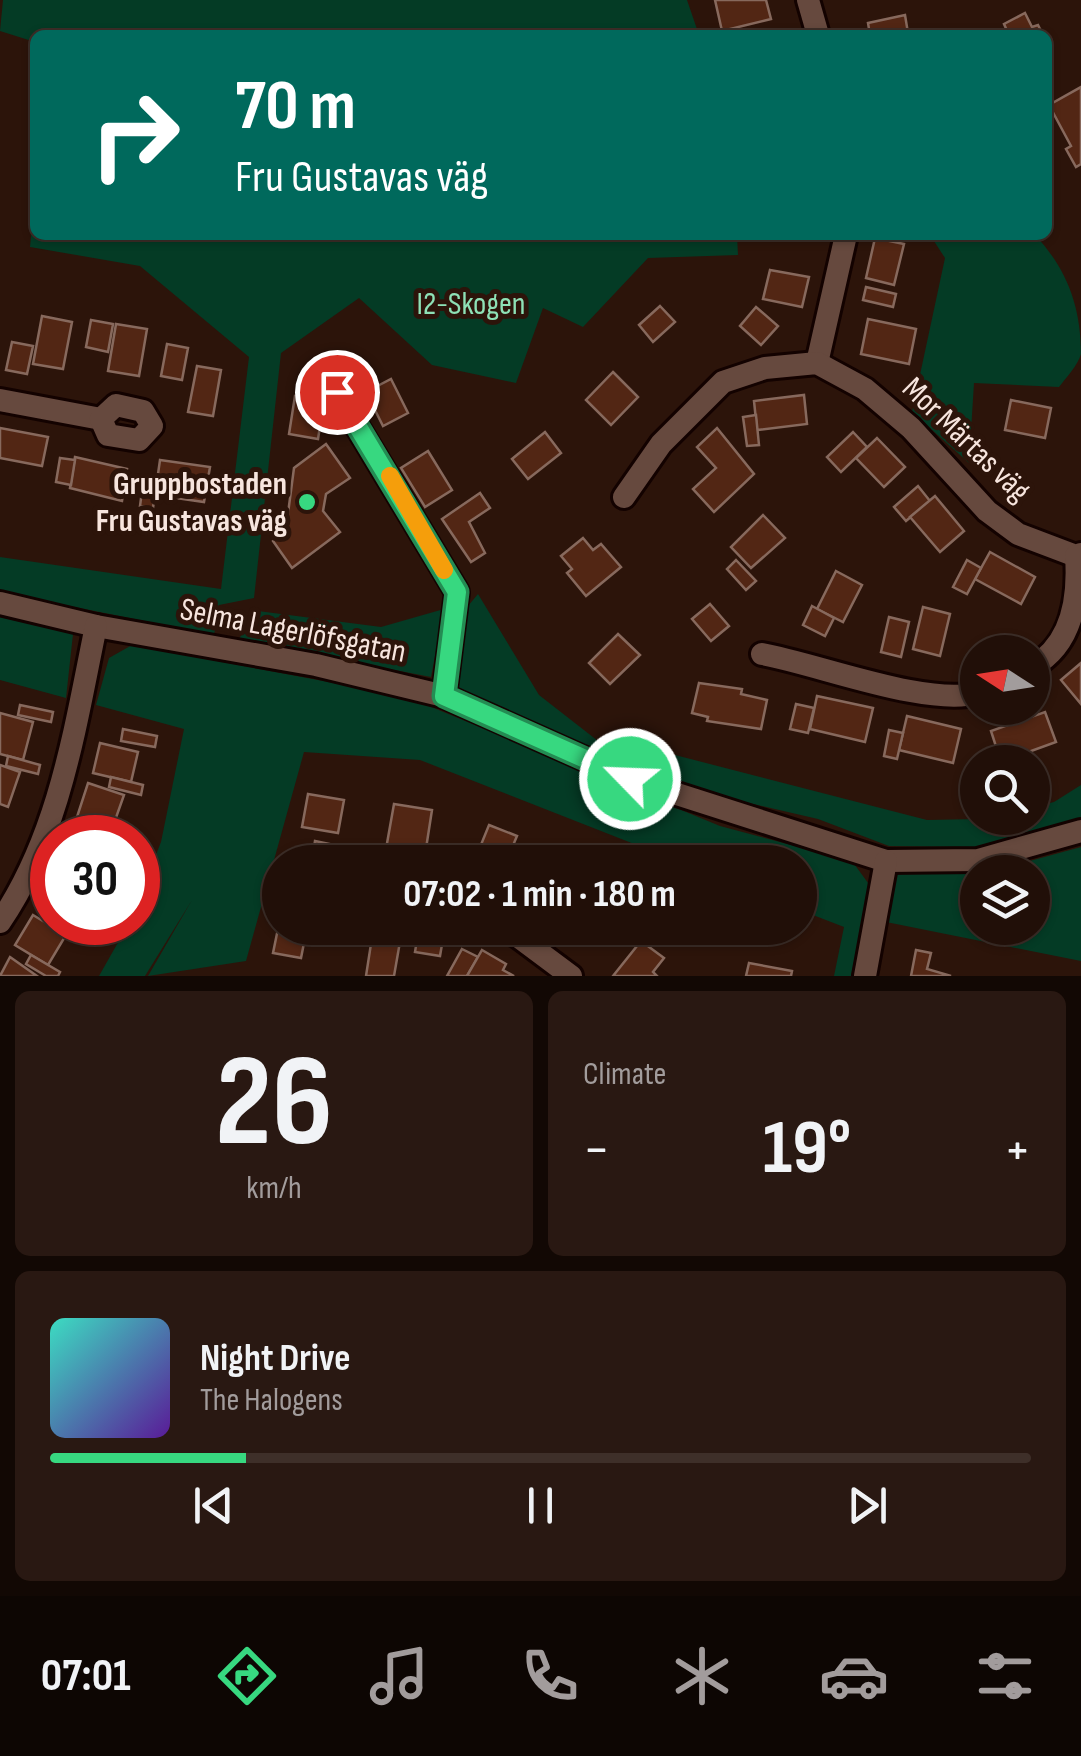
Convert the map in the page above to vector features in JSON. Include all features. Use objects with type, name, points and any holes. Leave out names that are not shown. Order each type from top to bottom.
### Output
[{"type":"street","points":[[808,0],[817,30]]},
{"type":"street","points":[[624,497],[661,444],[723,382],[766,368],[817,363],[845,240]]},
{"type":"street","name":"Mor Märtas väg","points":[[817,363],[865,389],[911,428],[987,512],[1018,534],[1078,555]]},
{"type":"street","points":[[337,392],[457,592],[444,696]]},
{"type":"street","points":[[0,400],[102,420]]},
{"type":"street","points":[[1050,648],[1070,627],[1078,589],[1078,555]]},
{"type":"street","name":"Selma Lagerlöfsgatan","points":[[0,603],[96,626],[310,664],[444,696],[630,779],[886,861],[978,860],[1081,831]]},
{"type":"street","points":[[0,922],[44,836],[55,804],[96,626]]},
{"type":"street","points":[[762,654],[960,698]]},
{"type":"street","points":[[865,976],[886,861]]},
{"type":"street","points":[[529,945],[571,976]]},
{"type":"green space","points":[[3,0],[687,0],[697,30],[30,30],[30,40],[0,31]]},
{"type":"green space","name":"I2-Skogen","points":[[31,240],[737,240],[738,255],[648,258],[583,327],[543,308],[516,383],[432,365],[359,298],[281,353],[254,598],[219,605],[214,635],[0,592],[0,557],[221,589],[249,357],[140,266],[30,247]]},
{"type":"green space","points":[[933,240],[1039,240],[1070,288],[1078,319],[1081,354],[1059,387],[974,383],[969,463],[912,412],[945,258]]},
{"type":"green space","points":[[478,594],[539,695],[616,755],[675,755],[927,820],[960,819],[960,835],[1030,835],[975,847],[889,846],[818,819],[666,784],[605,763],[456,686],[468,606]]},
{"type":"green space","points":[[444,609],[431,677],[238,640],[258,611],[381,627]]},
{"type":"green space","points":[[0,617],[73,634],[66,698],[0,680]]},
{"type":"green space","points":[[132,645],[350,686],[429,706],[720,826],[792,845],[637,845],[420,760],[304,752],[278,845],[262,845],[262,903],[246,961],[148,976],[192,900],[145,976],[99,976],[117,945],[160,945],[160,845],[184,729],[96,705],[109,658]]},
{"type":"green space","points":[[1081,785],[1081,817],[1050,828],[1050,803]]},
{"type":"green space","points":[[1081,847],[1081,961],[1001,945],[1050,945],[1050,856]]},
{"type":"green space","points":[[817,852],[852,861],[871,887],[851,976],[834,976],[844,927],[817,917]]},
{"type":"green space","points":[[895,871],[960,873],[960,937],[886,922]]},
{"type":"building","points":[[715,0],[766,0],[771,19],[722,30]]},
{"type":"building","points":[[1025,13],[1032,27],[1038,25],[1040,30],[1007,30],[1004,24]]},
{"type":"building","points":[[905,15],[908,30],[869,30],[868,23]]},
{"type":"building","points":[[1081,87],[1081,164],[1076,167],[1066,149],[1071,146],[1052,103]]},
{"type":"building","points":[[875,240],[904,244],[894,285],[866,278]]},
{"type":"building","points":[[770,270],[809,277],[802,307],[763,299]]},
{"type":"building","points":[[866,287],[896,294],[893,307],[863,300]]},
{"type":"building","points":[[660,306],[675,322],[653,342],[639,325]]},
{"type":"building","points":[[756,307],[778,326],[761,345],[740,326]]},
{"type":"building","points":[[42,316],[72,322],[63,369],[33,364]]},
{"type":"building","points":[[868,319],[916,329],[909,364],[861,354]]},
{"type":"building","points":[[91,320],[113,324],[108,352],[86,347]]},
{"type":"building","points":[[116,324],[147,329],[139,376],[108,371]]},
{"type":"building","points":[[12,342],[33,346],[27,374],[6,370]]},
{"type":"building","points":[[167,344],[188,348],[182,380],[161,376]]},
{"type":"building","points":[[197,366],[221,370],[213,416],[188,412]]},
{"type":"building","points":[[613,372],[638,397],[611,425],[586,400]]},
{"type":"building","points":[[391,379],[408,413],[383,426],[366,392]]},
{"type":"building","points":[[804,395],[807,424],[757,430],[754,401]]},
{"type":"building","points":[[295,396],[324,401],[318,439],[289,434]]},
{"type":"building","points":[[1011,400],[1051,408],[1045,438],[1005,430]]},
{"type":"building","points":[[756,415],[759,445],[747,446],[743,417]]},
{"type":"building","points":[[0,428],[48,437],[42,466],[0,458]]},
{"type":"building","points":[[717,428],[754,474],[714,512],[693,489],[716,468],[697,447]]},
{"type":"building","points":[[545,432],[561,453],[528,479],[512,459]]},
{"type":"building","points":[[853,432],[867,447],[841,472],[827,457]]},
{"type":"building","points":[[877,438],[905,467],[884,487],[856,458]]},
{"type":"building","name":"Gruppbostaden Fru Gustavas väg","points":[[326,444],[350,478],[326,494],[323,511],[340,532],[292,568],[273,541],[287,521],[294,468]]},
{"type":"building","points":[[428,451],[452,490],[425,507],[401,468]]},
{"type":"building","points":[[75,457],[127,469],[122,501],[70,488]]},
{"type":"building","points":[[60,458],[75,460],[71,485],[56,482]]},
{"type":"building","points":[[160,460],[210,467],[204,502],[155,495]]},
{"type":"building","points":[[144,476],[157,478],[153,508],[140,506]]},
{"type":"building","points":[[918,486],[930,501],[906,521],[894,507]]},
{"type":"building","points":[[480,493],[490,508],[469,522],[485,553],[471,562],[442,519]]},
{"type":"building","points":[[935,496],[964,531],[940,552],[910,517]]},
{"type":"building","points":[[763,515],[785,538],[751,568],[731,547]]},
{"type":"building","points":[[583,538],[593,550],[601,544],[621,567],[586,596],[567,573],[572,569],[561,556]]},
{"type":"building","points":[[990,552],[1035,577],[1021,604],[975,579]]},
{"type":"building","points":[[736,560],[756,581],[746,590],[727,569]]},
{"type":"building","points":[[967,560],[981,568],[967,594],[953,587]]},
{"type":"building","points":[[836,571],[862,585],[843,622],[817,609]]},
{"type":"building","points":[[710,604],[729,626],[711,641],[692,619]]},
{"type":"building","points":[[812,606],[834,618],[825,636],[803,625]]},
{"type":"building","points":[[923,607],[950,614],[940,656],[913,649]]},
{"type":"building","points":[[889,617],[909,622],[901,657],[881,652]]},
{"type":"building","points":[[618,634],[640,655],[610,684],[589,663]]},
{"type":"building","points":[[1081,663],[1081,704],[1061,680]]},
{"type":"building","points":[[699,683],[742,689],[741,694],[767,700],[761,729],[707,721],[708,717],[692,713]]},
{"type":"building","points":[[817,696],[873,708],[865,742],[810,729]]},
{"type":"building","points":[[796,704],[814,708],[808,733],[790,729]]},
{"type":"building","points":[[20,705],[53,712],[51,722],[18,715]]},
{"type":"building","points":[[0,713],[33,722],[23,760],[0,754]]},
{"type":"building","points":[[907,716],[961,729],[953,763],[899,750]]},
{"type":"building","points":[[1008,725],[1050,725],[1056,742],[996,745],[991,731]]},
{"type":"building","points":[[123,729],[157,736],[155,747],[121,741]]},
{"type":"building","points":[[889,730],[903,733],[897,759],[884,756]]},
{"type":"building","points":[[100,743],[138,752],[131,782],[93,773]]},
{"type":"building","points":[[8,756],[40,765],[38,774],[6,766]]},
{"type":"building","points":[[0,765],[20,772],[8,807],[0,804]]},
{"type":"building","points":[[111,777],[143,785],[141,795],[109,787]]},
{"type":"building","points":[[88,783],[124,795],[117,815],[78,815]]},
{"type":"building","points":[[308,794],[344,800],[338,833],[302,827]]},
{"type":"building","points":[[394,804],[432,810],[427,845],[387,845]]},
{"type":"building","points":[[489,825],[517,836],[513,845],[481,845]]},
{"type":"building","points":[[30,920],[30,945],[60,945],[48,965],[15,945]]},
{"type":"building","points":[[275,945],[304,945],[301,958],[273,953]]},
{"type":"building","points":[[371,945],[399,945],[394,976],[366,976]]},
{"type":"building","points":[[416,945],[442,945],[440,956],[415,952]]},
{"type":"building","points":[[638,945],[646,945],[664,958],[653,972],[657,976],[613,976]]},
{"type":"building","points":[[462,949],[478,957],[467,976],[447,976]]},
{"type":"building","points":[[482,950],[506,964],[503,970],[514,976],[467,976]]},
{"type":"building","points":[[916,950],[931,953],[927,969],[951,976],[911,976]]},
{"type":"building","points":[[31,955],[60,972],[58,976],[46,976],[26,964]]},
{"type":"building","points":[[10,957],[37,976],[0,976]]},
{"type":"building","points":[[749,963],[792,971],[791,976],[746,976]]},
{"type":"slow traffic","points":[[390,476],[444,570]]},
{"type":"place","name":"Gruppbostaden Fru Gustavas väg","points":[[307,502]]},
{"type":"route","points":[[337,392],[408,504],[457,592],[444,696],[630,779]]}]
